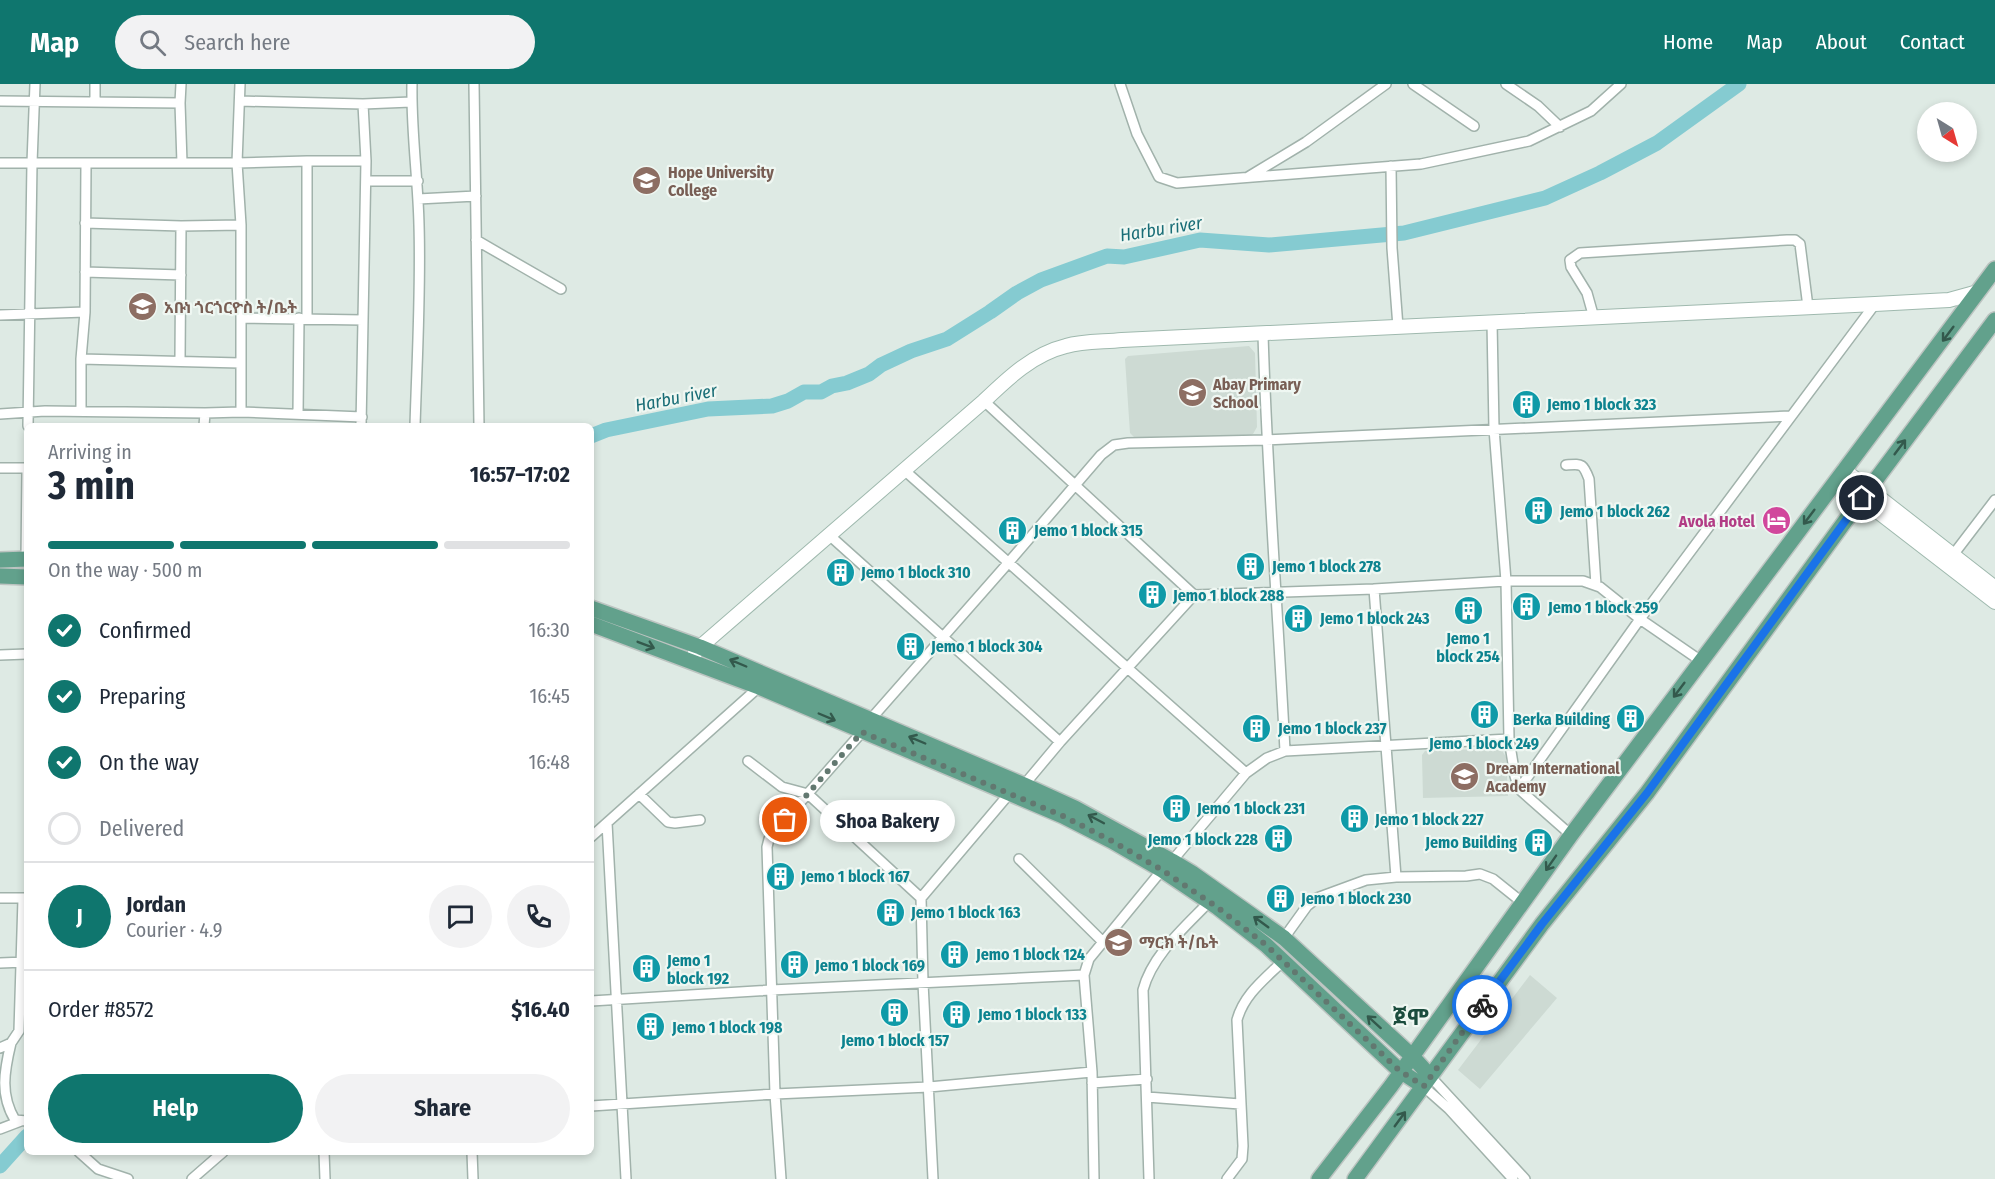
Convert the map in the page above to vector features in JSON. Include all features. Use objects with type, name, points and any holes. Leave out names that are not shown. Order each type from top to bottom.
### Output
[{"type":"main road","points":[[1319,1179],[1412,1056],[1571,835],[1995,270]]},
{"type":"main road","points":[[1355,1179],[1542,924],[1647,793],[1995,320]]},
{"type":"main road","points":[[0,560],[24,559]]},
{"type":"main road","points":[[0,576],[24,576]]},
{"type":"main road","points":[[594,609],[700,647],[866,726],[975,772],[1024,785],[1075,808],[1284,938],[1412,1056],[1427,1081]]},
{"type":"main road","points":[[594,625],[688,662],[866,726]]},
{"type":"main road","points":[[975,772],[1009,794],[1063,816],[1167,866],[1284,960],[1400,1071],[1427,1081]]},
{"type":"main road","points":[[1397,1042],[1411,1039],[1430,1030]]},
{"type":"main road","points":[[1378,1051],[1386,1068],[1386,1078],[1380,1099]]},
{"type":"street","points":[[28,423],[35,84]]},
{"type":"street","points":[[95,84],[95,101]]},
{"type":"street","points":[[181,84],[182,163]]},
{"type":"street","points":[[240,84],[237,163],[241,225],[241,412]]},
{"type":"street","points":[[412,84],[411,102],[418,181],[416,423]]},
{"type":"street","points":[[474,84],[479,423]]},
{"type":"street","points":[[1120,84],[1137,134],[1159,177],[1178,183],[1421,164],[1529,141],[1591,111],[1621,84]]},
{"type":"street","points":[[1246,178],[1306,142],[1386,84]]},
{"type":"street","points":[[1413,84],[1474,126]]},
{"type":"street","points":[[1506,84],[1538,106],[1560,127]]},
{"type":"street","points":[[0,101],[180,103]]},
{"type":"street","points":[[240,101],[363,104],[411,102]]},
{"type":"street","points":[[0,414],[45,411],[241,412],[298,414],[362,421],[367,181],[363,104]]},
{"type":"street","points":[[298,414],[307,161]]},
{"type":"street","points":[[0,163],[366,162]]},
{"type":"street","points":[[81,411],[87,163]]},
{"type":"street","points":[[1391,166],[1392,248],[1398,327]]},
{"type":"street","points":[[367,181],[418,181]]},
{"type":"street","points":[[418,199],[476,196]]},
{"type":"street","points":[[85,223],[241,225]]},
{"type":"street","points":[[180,360],[181,226]]},
{"type":"street","points":[[476,240],[561,289]]},
{"type":"street","points":[[1594,318],[1587,294],[1571,267],[1570,260],[1580,253],[1787,240],[1795,240],[1800,244],[1808,308]]},
{"type":"street","points":[[85,272],[181,276]]},
{"type":"street","points":[[688,662],[700,647],[1010,377],[1044,354],[1066,346],[1122,340],[1949,300],[1978,292]]},
{"type":"street","points":[[1949,300],[1965,312]]},
{"type":"street","points":[[1519,789],[1640,619],[1875,304]]},
{"type":"street","points":[[0,315],[85,312]]},
{"type":"street","points":[[242,318],[363,320]]},
{"type":"street","points":[[1491,322],[1494,429],[1506,582],[1509,739],[1519,789],[1571,835]]},
{"type":"street","points":[[1263,334],[1266,440],[1285,751]]},
{"type":"street","points":[[81,358],[240,363]]},
{"type":"street","points":[[984,401],[1194,595]]},
{"type":"street","points":[[204,423],[205,413]]},
{"type":"street","points":[[781,1179],[775,1094],[766,848],[774,832],[942,637],[1101,455],[1114,445],[1790,416]]},
{"type":"street","points":[[1566,465],[1583,466],[1589,479],[1596,585]]},
{"type":"street","points":[[0,468],[24,470]]},
{"type":"street","points":[[904,470],[1246,773]]},
{"type":"street","points":[[1840,475],[1995,602]]},
{"type":"street","points":[[1865,494],[1953,555],[1995,588]]},
{"type":"street","points":[[1953,555],[1995,500]]},
{"type":"street","points":[[828,534],[1060,742]]},
{"type":"street","points":[[1024,785],[1060,742],[1194,595],[1583,581],[1596,585],[1614,597],[1640,619],[1701,661]]},
{"type":"street","points":[[1374,589],[1396,877]]},
{"type":"street","points":[[0,655],[24,654]]},
{"type":"street","points":[[594,834],[759,687]]},
{"type":"street","points":[[1094,1179],[1092,1072],[1084,975],[1089,959],[1246,773],[1267,758],[1285,751],[1509,739]]},
{"type":"street","points":[[748,761],[782,787],[808,794],[921,898]]},
{"type":"street","points":[[639,794],[668,822],[700,820]]},
{"type":"street","points":[[933,1179],[921,898],[1009,794]]},
{"type":"street","points":[[607,823],[626,1179]]},
{"type":"street","points":[[1018,859],[1102,941]]},
{"type":"street","points":[[1284,938],[1306,906],[1317,898],[1366,880],[1480,874],[1493,879],[1523,903]]},
{"type":"street","points":[[0,898],[24,898]]},
{"type":"street","points":[[1149,1179],[1147,1079],[1142,998],[1145,984],[1168,946],[1209,902]]},
{"type":"street","points":[[1227,1179],[1242,1159],[1243,1146],[1237,1033],[1240,1007],[1249,994],[1284,960]]},
{"type":"street","points":[[0,963],[24,962],[19,1031],[11,1043],[1,1088],[2,1099],[9,1114],[15,1120],[24,1121]]},
{"type":"street","points":[[594,1001],[1084,975]]},
{"type":"street","points":[[0,1048],[11,1043]]},
{"type":"street","points":[[594,1106],[929,1087],[1092,1072]]},
{"type":"street","points":[[1092,1083],[1147,1079]]},
{"type":"street","points":[[1427,1081],[1449,1109],[1513,1179]]},
{"type":"street","points":[[1427,1081],[1525,1179]]},
{"type":"street","points":[[1147,1097],[1240,1104]]},
{"type":"street","points":[[0,1129],[24,1121]]},
{"type":"street","points":[[82,1155],[98,1169],[128,1179]]},
{"type":"street","points":[[192,1179],[220,1155]]},
{"type":"street","points":[[324,1155],[325,1179]]},
{"type":"street","points":[[472,1155],[473,1179]]},
{"type":"shaded area","name":"Abay Primary School","points":[[1249,346],[1255,353],[1257,427],[1253,434],[1248,436],[1135,438],[1130,433],[1125,359],[1128,356]]},
{"type":"shaded area","name":"Dream International Academy","points":[[1501,749],[1506,757],[1508,796],[1423,798],[1422,755],[1425,751]]},
{"type":"shaded area","points":[[1530,975],[1557,998],[1480,1089],[1458,1070]]},
{"type":"waterway","name":"Harbu river","points":[[594,435],[606,430],[708,409],[772,406],[788,401],[804,392],[821,392],[832,386],[847,383],[911,351],[947,339],[1041,280],[1107,256],[1124,257],[1200,240],[1269,245],[1404,233],[1545,198],[1600,173],[1657,143],[1739,84]]},
{"type":"waterway","name":"Harbu river","points":[[0,1166],[24,1139]]},
{"type":"way so far","points":[[785,820],[862,732],[1063,816],[1162,870],[1217,907],[1266,945],[1400,1071],[1424,1086],[1482,1005]]},
{"type":"place","name":"Hope University College","points":[[647,181]]},
{"type":"place","name":"አቡነ ጎርጎርዮስ ት/ቤት","points":[[143,307]]},
{"type":"place","name":"Abay Primary School","points":[[1192,393]]},
{"type":"place","name":"Jemo 1 block 323","points":[[1526,404]]},
{"type":"place","name":"Jemo 1 block 262","points":[[1539,511]]},
{"type":"place","name":"Avola Hotel","points":[[1776,521]]},
{"type":"place","name":"Jemo 1 block 315","points":[[1013,530]]},
{"type":"place","name":"Jemo 1 block 278","points":[[1251,566]]},
{"type":"place","name":"Jemo 1 block 310","points":[[840,572]]},
{"type":"place","name":"Jemo 1 block 288","points":[[1152,595]]},
{"type":"place","name":"Jemo 1 block 259","points":[[1527,607]]},
{"type":"place","name":"Jemo 1 block 254","points":[[1468,610]]},
{"type":"place","name":"Jemo 1 block 243","points":[[1299,618]]},
{"type":"place","name":"Jemo 1 block 304","points":[[910,646]]},
{"type":"place","name":"Jemo 1 block 249","points":[[1484,715]]},
{"type":"place","name":"Berka Building","points":[[1631,719]]},
{"type":"place","name":"Jemo 1 block 237","points":[[1257,728]]},
{"type":"place","name":"Dream International Academy","points":[[1465,777]]},
{"type":"place","name":"Jemo 1 block 231","points":[[1176,808]]},
{"type":"place","name":"Jemo 1 block 227","points":[[1354,819]]},
{"type":"place","name":"Shoa Bakery","points":[[785,820]]},
{"type":"place","name":"Jemo 1 block 228","points":[[1279,839]]},
{"type":"place","name":"Jemo Building","points":[[1538,842]]},
{"type":"place","name":"Jemo 1 block 167","points":[[780,876]]},
{"type":"place","name":"Jemo 1 block 230","points":[[1280,898]]},
{"type":"place","name":"Jemo 1 block 163","points":[[890,912]]},
{"type":"place","name":"ማርክ ት/ቤት","points":[[1118,942]]},
{"type":"place","name":"Jemo 1 block 124","points":[[955,954]]},
{"type":"place","name":"Jemo 1 block 169","points":[[794,965]]},
{"type":"place","name":"Jemo 1 block 192","points":[[646,969]]},
{"type":"place","name":"Jemo 1 block 157","points":[[895,1012]]},
{"type":"place","name":"Jemo 1 block 133","points":[[957,1014]]},
{"type":"place","name":"Jemo 1 block 198","points":[[651,1027]]},
{"type":"district","name":"ጀሞ","points":[[1411,1017]]},
{"type":"route","points":[[1482,1005],[1542,924],[1647,793],[1862,498]]}]
